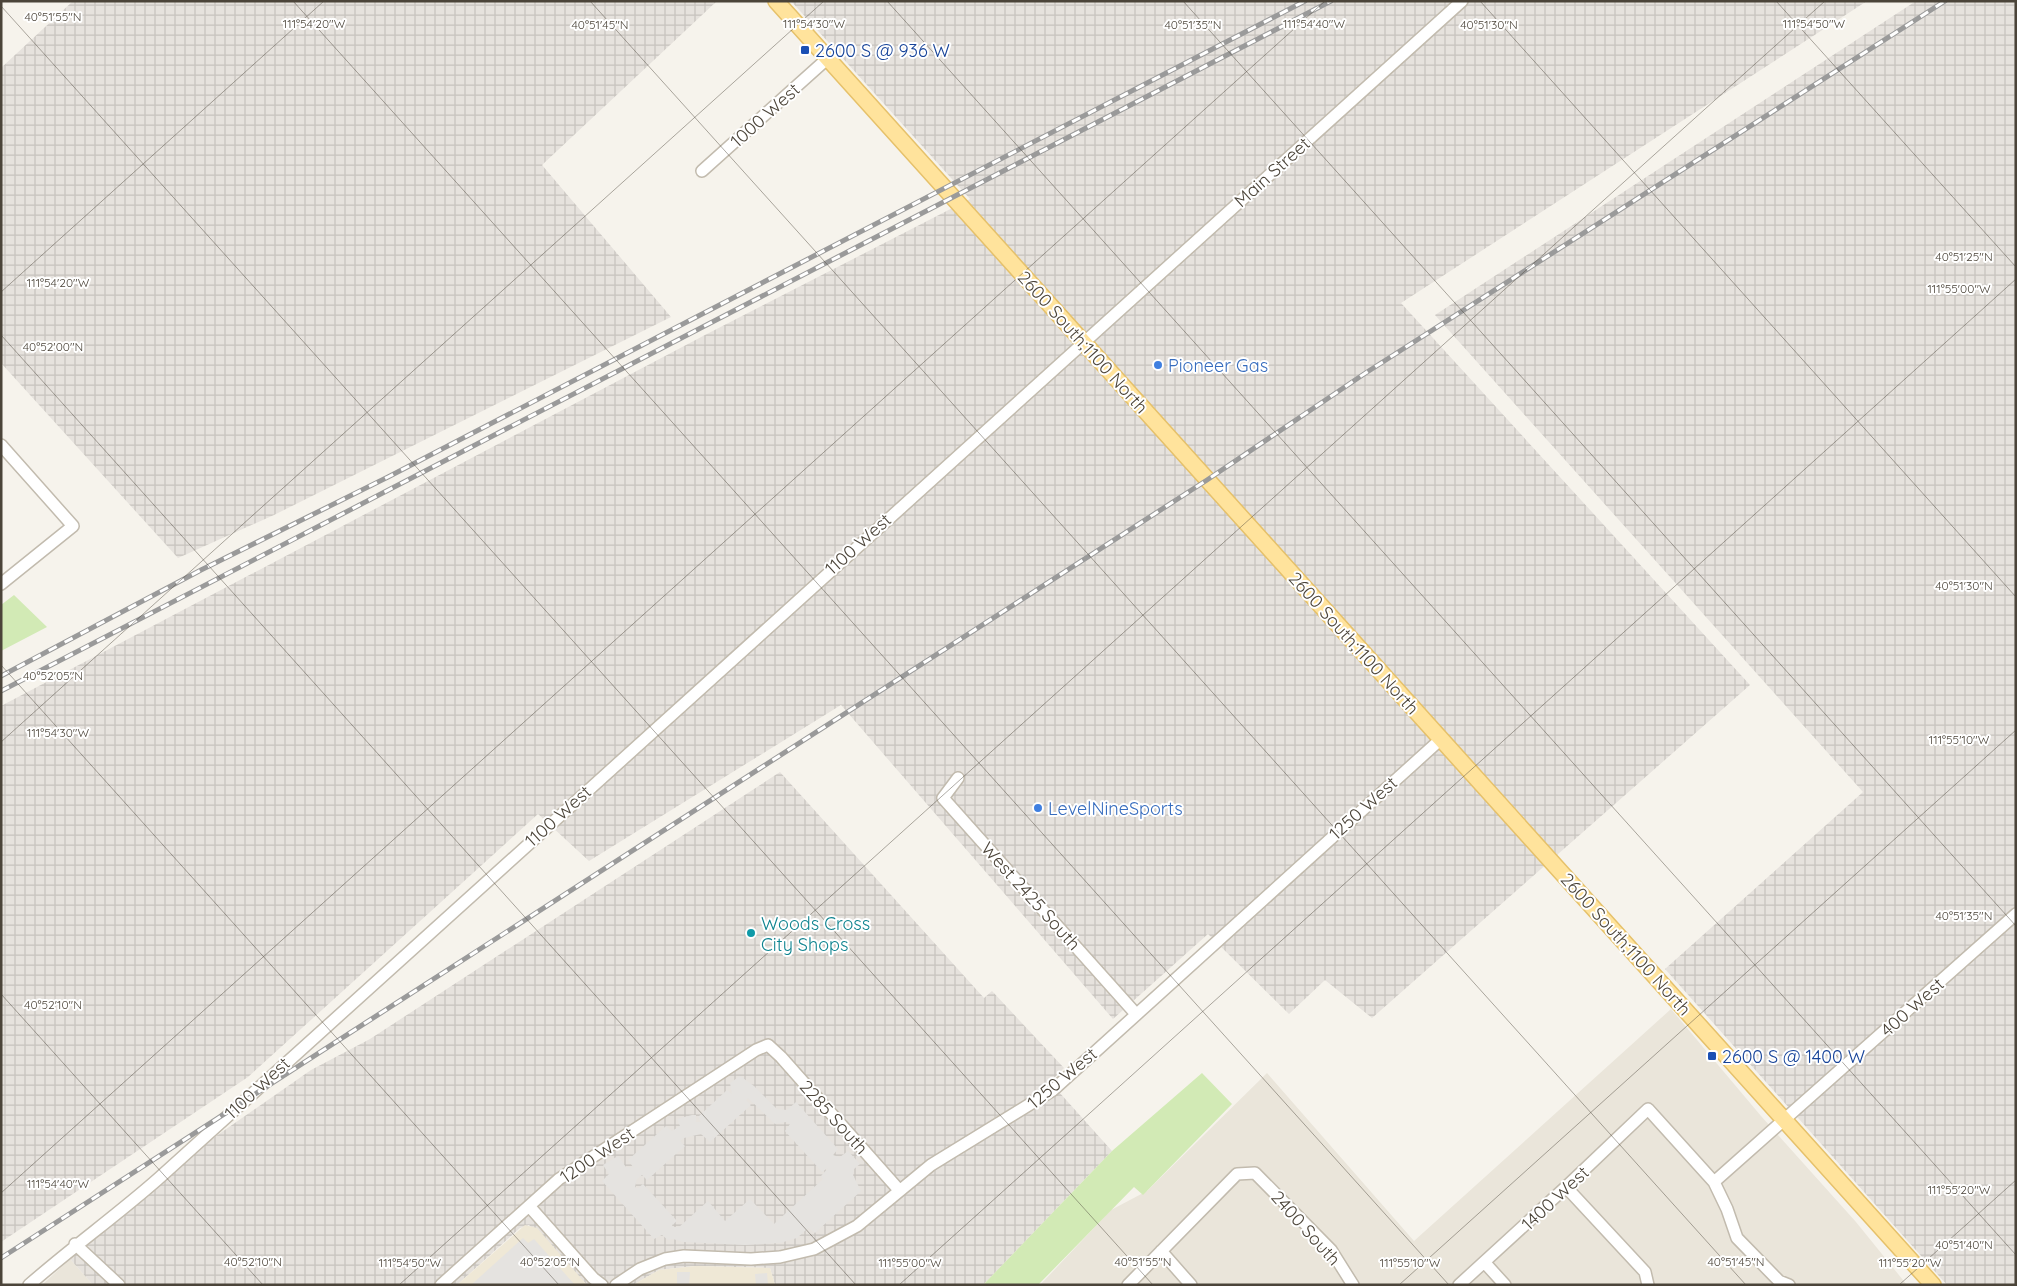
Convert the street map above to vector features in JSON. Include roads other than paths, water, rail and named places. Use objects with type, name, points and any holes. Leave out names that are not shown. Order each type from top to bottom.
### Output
[{"type":"main road","name":"2600 South;1100 North","points":[[776,1],[1933,1285]]},
{"type":"street","name":"Main Street","points":[[1083,342],[1462,1]]},
{"type":"street","name":"1000 West","points":[[702,171],[828,58]]},
{"type":"street","name":"1100 West","points":[[29,1285],[75,1244],[105,1223],[158,1179],[1083,342]]},
{"type":"street","points":[[1,445],[73,526],[1,584]]},
{"type":"street","name":"1250 West","points":[[616,1285],[648,1264],[674,1257],[760,1259],[789,1256],[814,1249],[857,1226],[931,1165],[1053,1090],[1441,739]]},
{"type":"street","name":"West 2425 South","points":[[958,778],[943,798],[1136,1014]]},
{"type":"street","name":"400 West","points":[[1714,1182],[1785,1121],[2016,914]]},
{"type":"street","name":"2285 South","points":[[768,1046],[781,1057],[899,1190]]},
{"type":"street","name":"1200 West","points":[[442,1285],[571,1170],[756,1050],[768,1046]]},
{"type":"street","name":"1400 West","points":[[1459,1285],[1485,1263],[1648,1109],[1714,1182]]},
{"type":"street","name":"2400 South","points":[[1161,1251],[1238,1174],[1255,1173],[1331,1250],[1353,1285]]},
{"type":"street","points":[[1714,1182],[1728,1209],[1737,1238],[1779,1281],[1789,1285]]},
{"type":"street","points":[[1566,1187],[1645,1272],[1648,1285]]},
{"type":"street","points":[[529,1206],[593,1278],[602,1285]]},
{"type":"street","points":[[75,1244],[119,1285]]},
{"type":"street","points":[[1128,1285],[1161,1251],[1191,1285]]},
{"type":"street","points":[[1485,1263],[1505,1285]]},
{"type":"railway","points":[[1,676],[201,570],[388,477],[1305,1]]},
{"type":"railway","points":[[1,691],[1331,1]]},
{"type":"railway","points":[[1,1258],[1207,480],[1364,374],[1945,1]]},
{"type":"place","name":"2600 S @ 936 W","points":[[805,50]]},
{"type":"place","name":"Pioneer Gas","points":[[1158,365]]},
{"type":"place","name":"LevelNineSports","points":[[1038,808]]},
{"type":"place","name":"Woods Cross City Shops","points":[[751,933]]},
{"type":"place","name":"2600 S @ 1400 W","points":[[1712,1056]]}]
